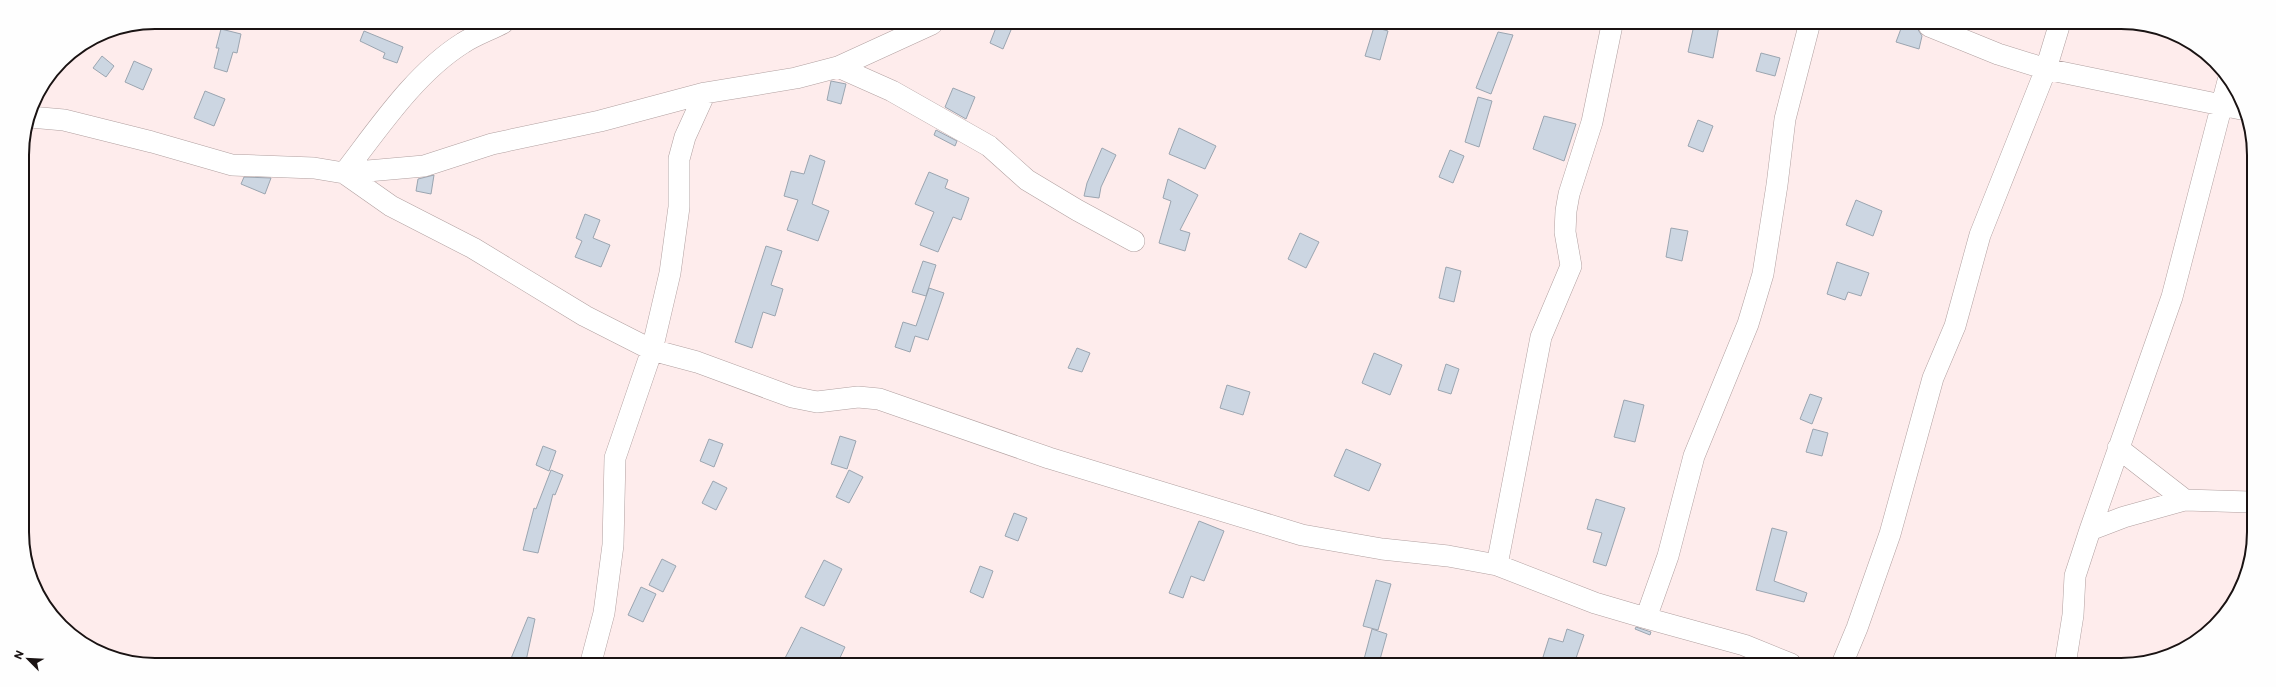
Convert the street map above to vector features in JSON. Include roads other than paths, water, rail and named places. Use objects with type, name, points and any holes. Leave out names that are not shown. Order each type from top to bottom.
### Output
[{"type":"street","points":[[344,173],[387,117],[429,70],[463,43],[492,29]]},
{"type":"street","points":[[35,117],[64,120],[152,142],[232,165],[314,168],[344,173],[424,166],[492,144],[593,122],[705,93],[796,78],[838,67],[921,29]]},
{"type":"street","points":[[1497,565],[1541,337],[1571,266],[1565,232],[1566,211],[1569,194],[1592,122],[1611,29]]},
{"type":"street","points":[[1646,618],[1668,556],[1694,456],[1748,324],[1763,274],[1777,184],[1785,118],[1808,29]]},
{"type":"street","points":[[1936,29],[1998,54],[2046,70],[2238,108]]},
{"type":"street","points":[[1845,658],[1858,628],[1890,534],[1934,378],[1954,326],[1980,235],[2046,70],[2059,29]]},
{"type":"street","points":[[838,67],[892,91],[989,146],[1027,180],[1134,240]]},
{"type":"street","points":[[2066,658],[2073,614],[2075,576],[2118,448],[2172,296],[2227,86]]},
{"type":"street","points":[[591,658],[604,613],[613,545],[615,458],[652,350],[670,273],[679,207],[679,159],[685,137],[705,93]]},
{"type":"street","points":[[344,173],[391,206],[474,248],[585,316],[652,350],[697,362],[792,397],[817,402],[858,396],[879,399],[1049,458],[1302,535],[1382,550],[1448,556],[1497,565],[1595,603],[1744,645],[1776,658]]},
{"type":"street","points":[[2118,448],[2185,500]]},
{"type":"street","points":[[2090,530],[2124,517],[2185,500],[2247,502]]}]
